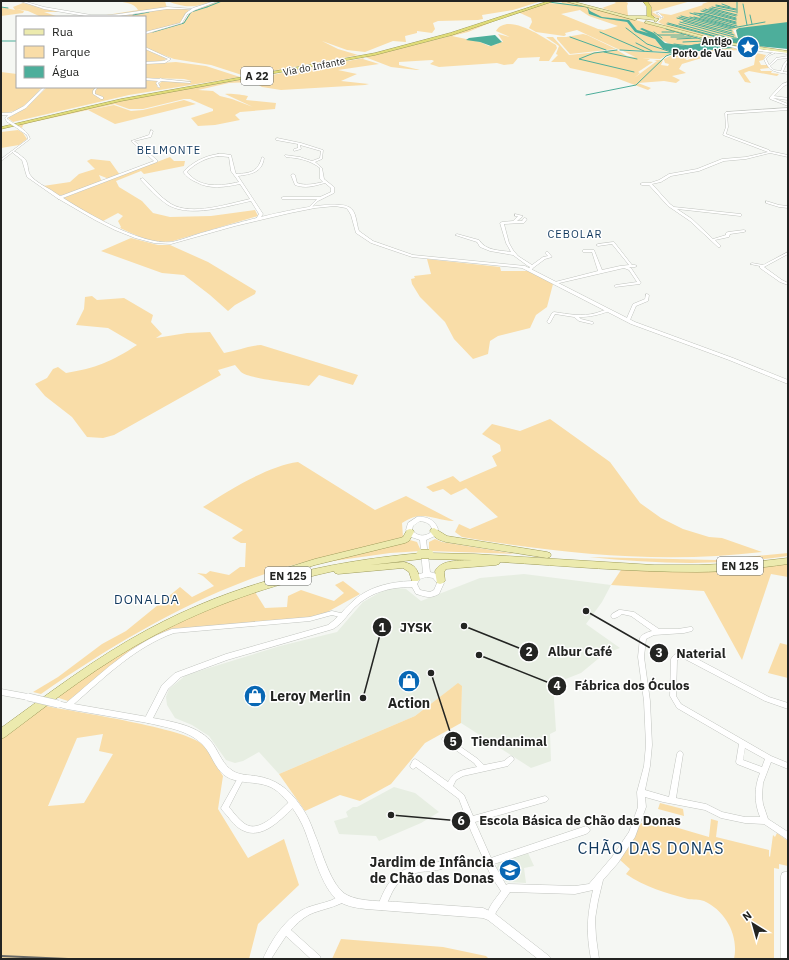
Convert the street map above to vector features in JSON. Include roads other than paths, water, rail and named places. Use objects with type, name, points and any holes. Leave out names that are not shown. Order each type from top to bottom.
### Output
[{"type":"highway","name":"Via do Infante","points":[[1,127],[128,98],[296,70],[375,54],[445,36],[547,1]]},
{"type":"highway","name":"Via do Infante","points":[[509,13],[552,1]]},
{"type":"highway","points":[[641,17],[646,15],[644,1]]},
{"type":"highway","points":[[644,1],[649,7],[649,16],[656,19]]},
{"type":"main road","points":[[567,1],[718,41],[787,52]]},
{"type":"main road","points":[[623,15],[656,19],[668,27],[718,41]]},
{"type":"main road","points":[[635,19],[641,17]]},
{"type":"main road","points":[[646,22],[656,19]]},
{"type":"main road","points":[[746,46],[787,52]]},
{"type":"main road","points":[[434,531],[440,537],[446,539],[507,550],[665,567]]},
{"type":"main road","points":[[144,632],[196,604],[250,583],[315,562],[402,541],[406,539],[410,532]]},
{"type":"main road","name":"EN 125","points":[[1,734],[96,666],[163,626],[233,594],[294,575],[350,563],[425,555]]},
{"type":"main road","name":"EN 125","points":[[1,729],[74,676],[144,632],[195,606],[265,580],[343,562],[425,555],[498,557],[692,568],[743,566],[788,560]]},
{"type":"main road","points":[[440,581],[439,571],[446,566],[509,561],[594,567],[665,567]]},
{"type":"main road","points":[[163,626],[265,586],[340,570],[404,565],[413,570],[415,582]]},
{"type":"street","points":[[21,1],[44,8],[91,16],[112,16],[156,9],[194,9]]},
{"type":"street","points":[[146,32],[181,23],[187,13],[217,1]]},
{"type":"street","points":[[656,19],[662,17],[658,13]]},
{"type":"street","points":[[710,41],[718,41],[738,48],[767,50]]},
{"type":"street","points":[[146,48],[170,59],[165,62],[146,63]]},
{"type":"street","points":[[787,52],[769,54],[765,60],[772,71],[788,67]]},
{"type":"street","points":[[769,66],[777,58],[788,57]]},
{"type":"street","points":[[783,69],[787,62]]},
{"type":"street","points":[[783,69],[788,71]]},
{"type":"street","points":[[146,79],[190,82]]},
{"type":"street","points":[[159,87],[157,83],[161,79]]},
{"type":"street","points":[[773,97],[781,86],[788,83]]},
{"type":"street","points":[[781,86],[788,87]]},
{"type":"street","points":[[1,160],[14,152],[29,139],[28,135],[6,118],[11,114],[26,108],[44,88]]},
{"type":"street","points":[[96,88],[94,94],[102,98]]},
{"type":"street","points":[[773,97],[788,99]]},
{"type":"street","points":[[773,97],[771,98],[773,100],[788,104]]},
{"type":"street","points":[[788,109],[726,113],[727,127],[724,134],[770,152],[788,156]]},
{"type":"street","points":[[1,114],[11,114]]},
{"type":"street","points":[[59,198],[156,161],[132,141],[150,136],[152,131]]},
{"type":"street","points":[[277,140],[283,139],[299,145],[318,149],[322,152],[321,158],[312,162]]},
{"type":"street","points":[[295,150],[300,148],[299,145]]},
{"type":"street","points":[[14,152],[24,160],[28,176],[59,198],[84,213],[138,238],[160,244],[171,243],[258,219],[336,204],[348,207],[352,212],[355,227],[363,237],[412,256],[531,268],[544,258],[550,257],[547,253]]},
{"type":"street","points":[[642,184],[650,184],[660,181],[670,175],[704,168],[717,161],[746,158],[770,152]]},
{"type":"street","points":[[240,183],[217,187],[207,187],[188,176],[185,172],[204,158],[214,155],[226,155],[232,158],[235,175],[261,214],[258,219]]},
{"type":"street","points":[[286,156],[312,162],[321,168],[321,175],[333,188],[333,192],[317,200],[310,208]]},
{"type":"street","points":[[235,175],[256,171],[263,164],[263,158]]},
{"type":"street","points":[[293,175],[296,184],[302,186],[326,182]]},
{"type":"street","points":[[142,179],[167,202],[174,207],[183,209],[206,208],[251,200]]},
{"type":"street","points":[[650,184],[719,246]]},
{"type":"street","points":[[284,199],[321,198]]},
{"type":"street","points":[[317,200],[317,204],[323,206]]},
{"type":"street","points":[[767,202],[788,207]]},
{"type":"street","points":[[675,208],[740,215]]},
{"type":"street","points":[[259,211],[272,216]]},
{"type":"street","points":[[514,222],[521,216],[516,215]]},
{"type":"street","points":[[503,226],[502,223],[523,222],[525,219]]},
{"type":"street","points":[[503,226],[514,254]]},
{"type":"street","points":[[503,226],[510,228]]},
{"type":"street","points":[[712,240],[728,236],[728,233],[744,231]]},
{"type":"street","points":[[457,235],[478,241],[481,246],[490,250],[514,254],[521,257],[531,268],[556,283],[628,320],[788,382]]},
{"type":"street","points":[[556,283],[600,271],[624,266],[633,266],[614,243],[598,245]]},
{"type":"street","points":[[584,251],[593,251],[600,271]]},
{"type":"street","points":[[752,264],[764,266],[788,253]]},
{"type":"street","points":[[616,286],[639,283],[630,270],[624,266]]},
{"type":"street","points":[[764,266],[761,267],[780,281],[788,284]]},
{"type":"street","points":[[628,320],[634,306],[647,300],[647,295]]},
{"type":"street","points":[[549,322],[554,313],[575,316],[602,313],[608,310]]},
{"type":"street","points":[[575,316],[580,320],[592,323]]},
{"type":"street","points":[[419,519],[430,522],[434,526],[434,531],[430,536],[422,538],[415,536],[410,532],[410,524],[419,519]]},
{"type":"street","points":[[422,538],[427,574]]},
{"type":"street","points":[[148,720],[165,687],[178,675],[226,657],[325,629],[336,624],[360,599],[374,591],[391,585],[415,582],[420,576],[427,574],[435,576],[440,581],[440,589],[430,595],[418,592],[415,582]]},
{"type":"street","points":[[614,616],[621,612],[632,614],[657,631]]},
{"type":"street","points":[[67,706],[136,651],[165,633],[310,619],[332,613],[343,616]]},
{"type":"street","points":[[491,916],[492,911],[508,888],[575,890],[591,887],[615,860],[632,834],[642,807],[641,792],[647,766],[649,744],[647,701],[641,657],[643,638],[649,633],[657,631],[683,631],[690,629]]},
{"type":"street","points":[[788,706],[767,699],[684,655],[679,655],[674,659],[673,696],[679,706],[769,758],[788,766]]},
{"type":"street","points":[[1,692],[28,696],[67,706],[148,720],[192,733],[204,740],[221,766],[229,773],[241,778],[264,781],[276,785],[293,803],[307,823],[325,871],[332,884],[343,898],[382,906],[483,913],[491,916],[546,959]]},
{"type":"street","points":[[445,738],[476,761],[483,769]]},
{"type":"street","points":[[743,743],[739,762],[764,771]]},
{"type":"street","points":[[672,801],[680,754]]},
{"type":"street","points":[[765,821],[758,806],[758,790],[769,758]]},
{"type":"street","points":[[449,786],[454,778],[462,773],[506,764],[511,759]]},
{"type":"street","points":[[413,766],[415,762],[462,797],[494,873],[505,891]]},
{"type":"street","points":[[241,778],[225,808],[244,828],[253,831],[261,830],[293,803]]},
{"type":"street","points":[[641,792],[672,801],[706,807],[721,815],[733,818],[765,821],[788,836]]},
{"type":"street","points":[[471,820],[545,799]]},
{"type":"street","points":[[490,862],[586,830]]},
{"type":"street","points":[[382,906],[385,894],[394,880],[416,868],[439,866]]},
{"type":"street","points":[[785,959],[785,876],[788,876]]},
{"type":"street","points":[[595,959],[590,936],[591,913],[599,879]]},
{"type":"street","points":[[267,959],[274,946],[298,919],[310,911],[335,904],[343,898]]},
{"type":"street","points":[[286,931],[316,959]]},
{"type":"water","points":[[588,10],[602,17],[629,20],[637,30],[648,33],[640,29],[642,28],[654,33],[665,43],[685,46],[738,38],[736,30],[739,28],[788,22],[788,49],[756,46],[676,53],[663,49],[655,39],[635,32],[627,22],[601,18],[589,14]]},
{"type":"water","points":[[495,35],[502,42],[491,46],[480,42],[466,40],[469,38]]},
{"type":"waterway","points":[[153,32],[184,23],[191,12],[222,1]]},
{"type":"waterway","points":[[541,1],[587,7],[590,12]]},
{"type":"waterway","points":[[737,1],[737,13]]},
{"type":"waterway","points":[[722,4],[730,7]]},
{"type":"waterway","points":[[743,4],[747,25]]},
{"type":"waterway","points":[[716,5],[736,9]]},
{"type":"waterway","points":[[716,6],[736,10]]},
{"type":"waterway","points":[[1,7],[8,8]]},
{"type":"waterway","points":[[712,7],[736,12]]},
{"type":"waterway","points":[[710,8],[737,15]]},
{"type":"waterway","points":[[705,9],[736,18]]},
{"type":"waterway","points":[[709,9],[736,16]]},
{"type":"waterway","points":[[703,10],[736,19]]},
{"type":"waterway","points":[[701,11],[736,20]]},
{"type":"waterway","points":[[133,15],[149,12]]},
{"type":"waterway","points":[[690,13],[737,26]]},
{"type":"waterway","points":[[694,13],[706,14],[736,22]]},
{"type":"waterway","points":[[699,14],[736,24]]},
{"type":"waterway","points":[[704,14],[736,23]]},
{"type":"waterway","points":[[750,15],[752,24]]},
{"type":"waterway","points":[[681,16],[731,29]]},
{"type":"waterway","points":[[679,17],[732,31]]},
{"type":"waterway","points":[[690,17],[732,28],[765,22]]},
{"type":"waterway","points":[[694,17],[733,27]]},
{"type":"waterway","points":[[700,17],[735,27]]},
{"type":"waterway","points":[[677,18],[732,33]]},
{"type":"waterway","points":[[683,21],[734,35]]},
{"type":"waterway","points":[[680,22],[734,37]]},
{"type":"waterway","points":[[668,23],[722,38]]},
{"type":"waterway","points":[[667,24],[724,39],[736,38]]},
{"type":"waterway","points":[[679,24],[729,38]]},
{"type":"waterway","points":[[626,28],[647,44],[671,52]]},
{"type":"waterway","points":[[666,29],[711,42],[706,43]]},
{"type":"waterway","points":[[600,32],[644,51]]},
{"type":"waterway","points":[[654,32],[658,35]]},
{"type":"waterway","points":[[662,32],[674,32]]},
{"type":"waterway","points":[[658,35],[684,35]]},
{"type":"waterway","points":[[658,35],[662,38]]},
{"type":"waterway","points":[[570,37],[606,50]]},
{"type":"waterway","points":[[671,37],[691,37]]},
{"type":"waterway","points":[[677,39],[697,38]]},
{"type":"waterway","points":[[1,41],[16,41]]},
{"type":"waterway","points":[[683,42],[705,41]]},
{"type":"waterway","points":[[636,43],[652,51]]},
{"type":"waterway","points":[[674,44],[689,46],[706,43]]},
{"type":"waterway","points":[[617,50],[594,53],[579,59],[634,72]]},
{"type":"waterway","points":[[620,50],[675,53]]},
{"type":"waterway","points":[[604,52],[637,59]]},
{"type":"waterway","points":[[586,95],[636,85],[666,56],[674,53]]},
{"type":"railway","points":[[1,956],[68,959]]},
{"type":"place","name":"Antigo Porto de Vau","points":[[748,47]]},
{"type":"place","name":"Naterial","points":[[586,611]]},
{"type":"place","name":"Albur Café","points":[[464,626]]},
{"type":"place","name":"Fábrica dos Óculos","points":[[479,655]]},
{"type":"place","name":"Tiendanimal","points":[[431,673]]},
{"type":"place","name":"Action","points":[[409,681]]},
{"type":"place","name":"Leroy Merlin","points":[[255,696]]},
{"type":"place","name":"JYSK","points":[[363,698]]},
{"type":"place","name":"Escola Básica de Chão das Donas","points":[[391,815]]},
{"type":"place","name":"Jardim de Infância de Chão das Donas","points":[[510,870]]},
{"type":"district","name":"BELMONTE","points":[[169,150]]},
{"type":"district","name":"CEBOLAR","points":[[575,234]]},
{"type":"district","name":"DONALDA","points":[[147,599]]},
{"type":"district","name":"CHÃO DAS DONAS","points":[[651,848]]}]
